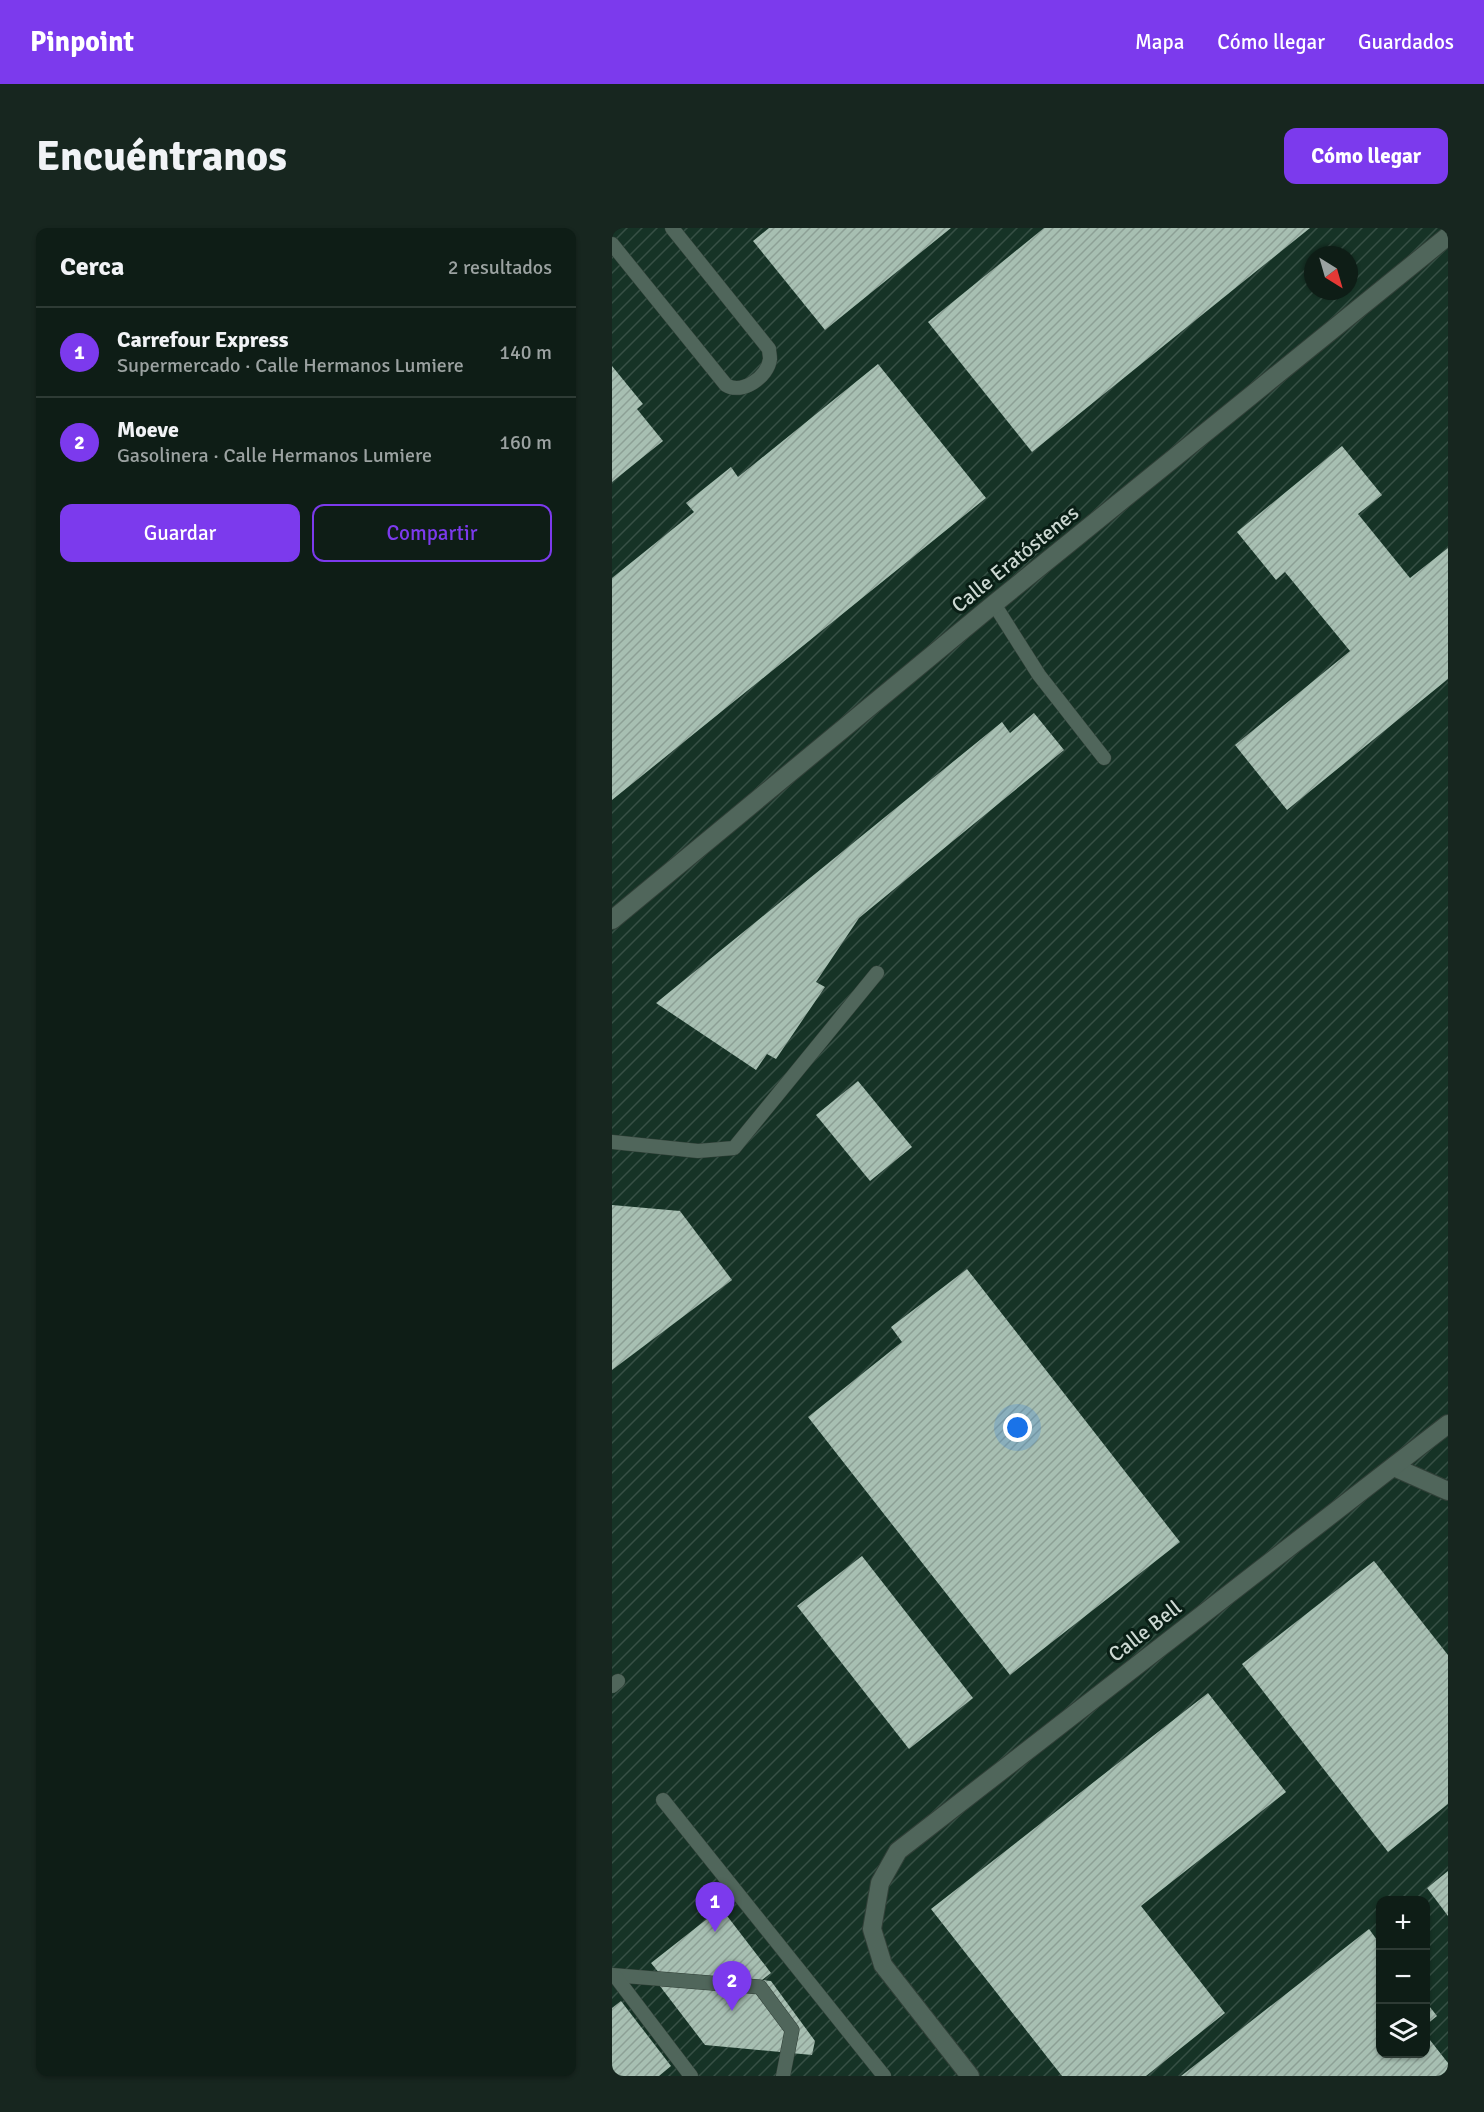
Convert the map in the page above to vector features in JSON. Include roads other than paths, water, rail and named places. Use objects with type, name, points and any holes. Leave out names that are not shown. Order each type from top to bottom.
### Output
[{"type":"street","name":"Calle Eratóstenes","points":[[612,920],[994,604],[1448,236]]},
{"type":"street","name":"Calle Bell","points":[[970,2076],[883,1965],[872,1929],[880,1882],[898,1851],[1448,1424]]},
{"type":"street","points":[[1394,1467],[1448,1491]]},
{"type":"lane","points":[[612,244],[726,386],[741,389],[764,372],[770,359],[769,349],[672,228]]},
{"type":"lane","points":[[994,604],[1039,675],[1104,758]]},
{"type":"lane","points":[[612,1142],[698,1151],[734,1148],[878,973]]},
{"type":"lane","points":[[663,1800],[884,2076]]},
{"type":"lane","points":[[614,1976],[691,2076]]},
{"type":"lane","points":[[614,1976],[760,1987],[792,2030],[783,2076]]},
{"type":"place","name":"Carrefour Express","points":[[715,1932]]},
{"type":"place","name":"Moeve","points":[[732,2011]]}]
